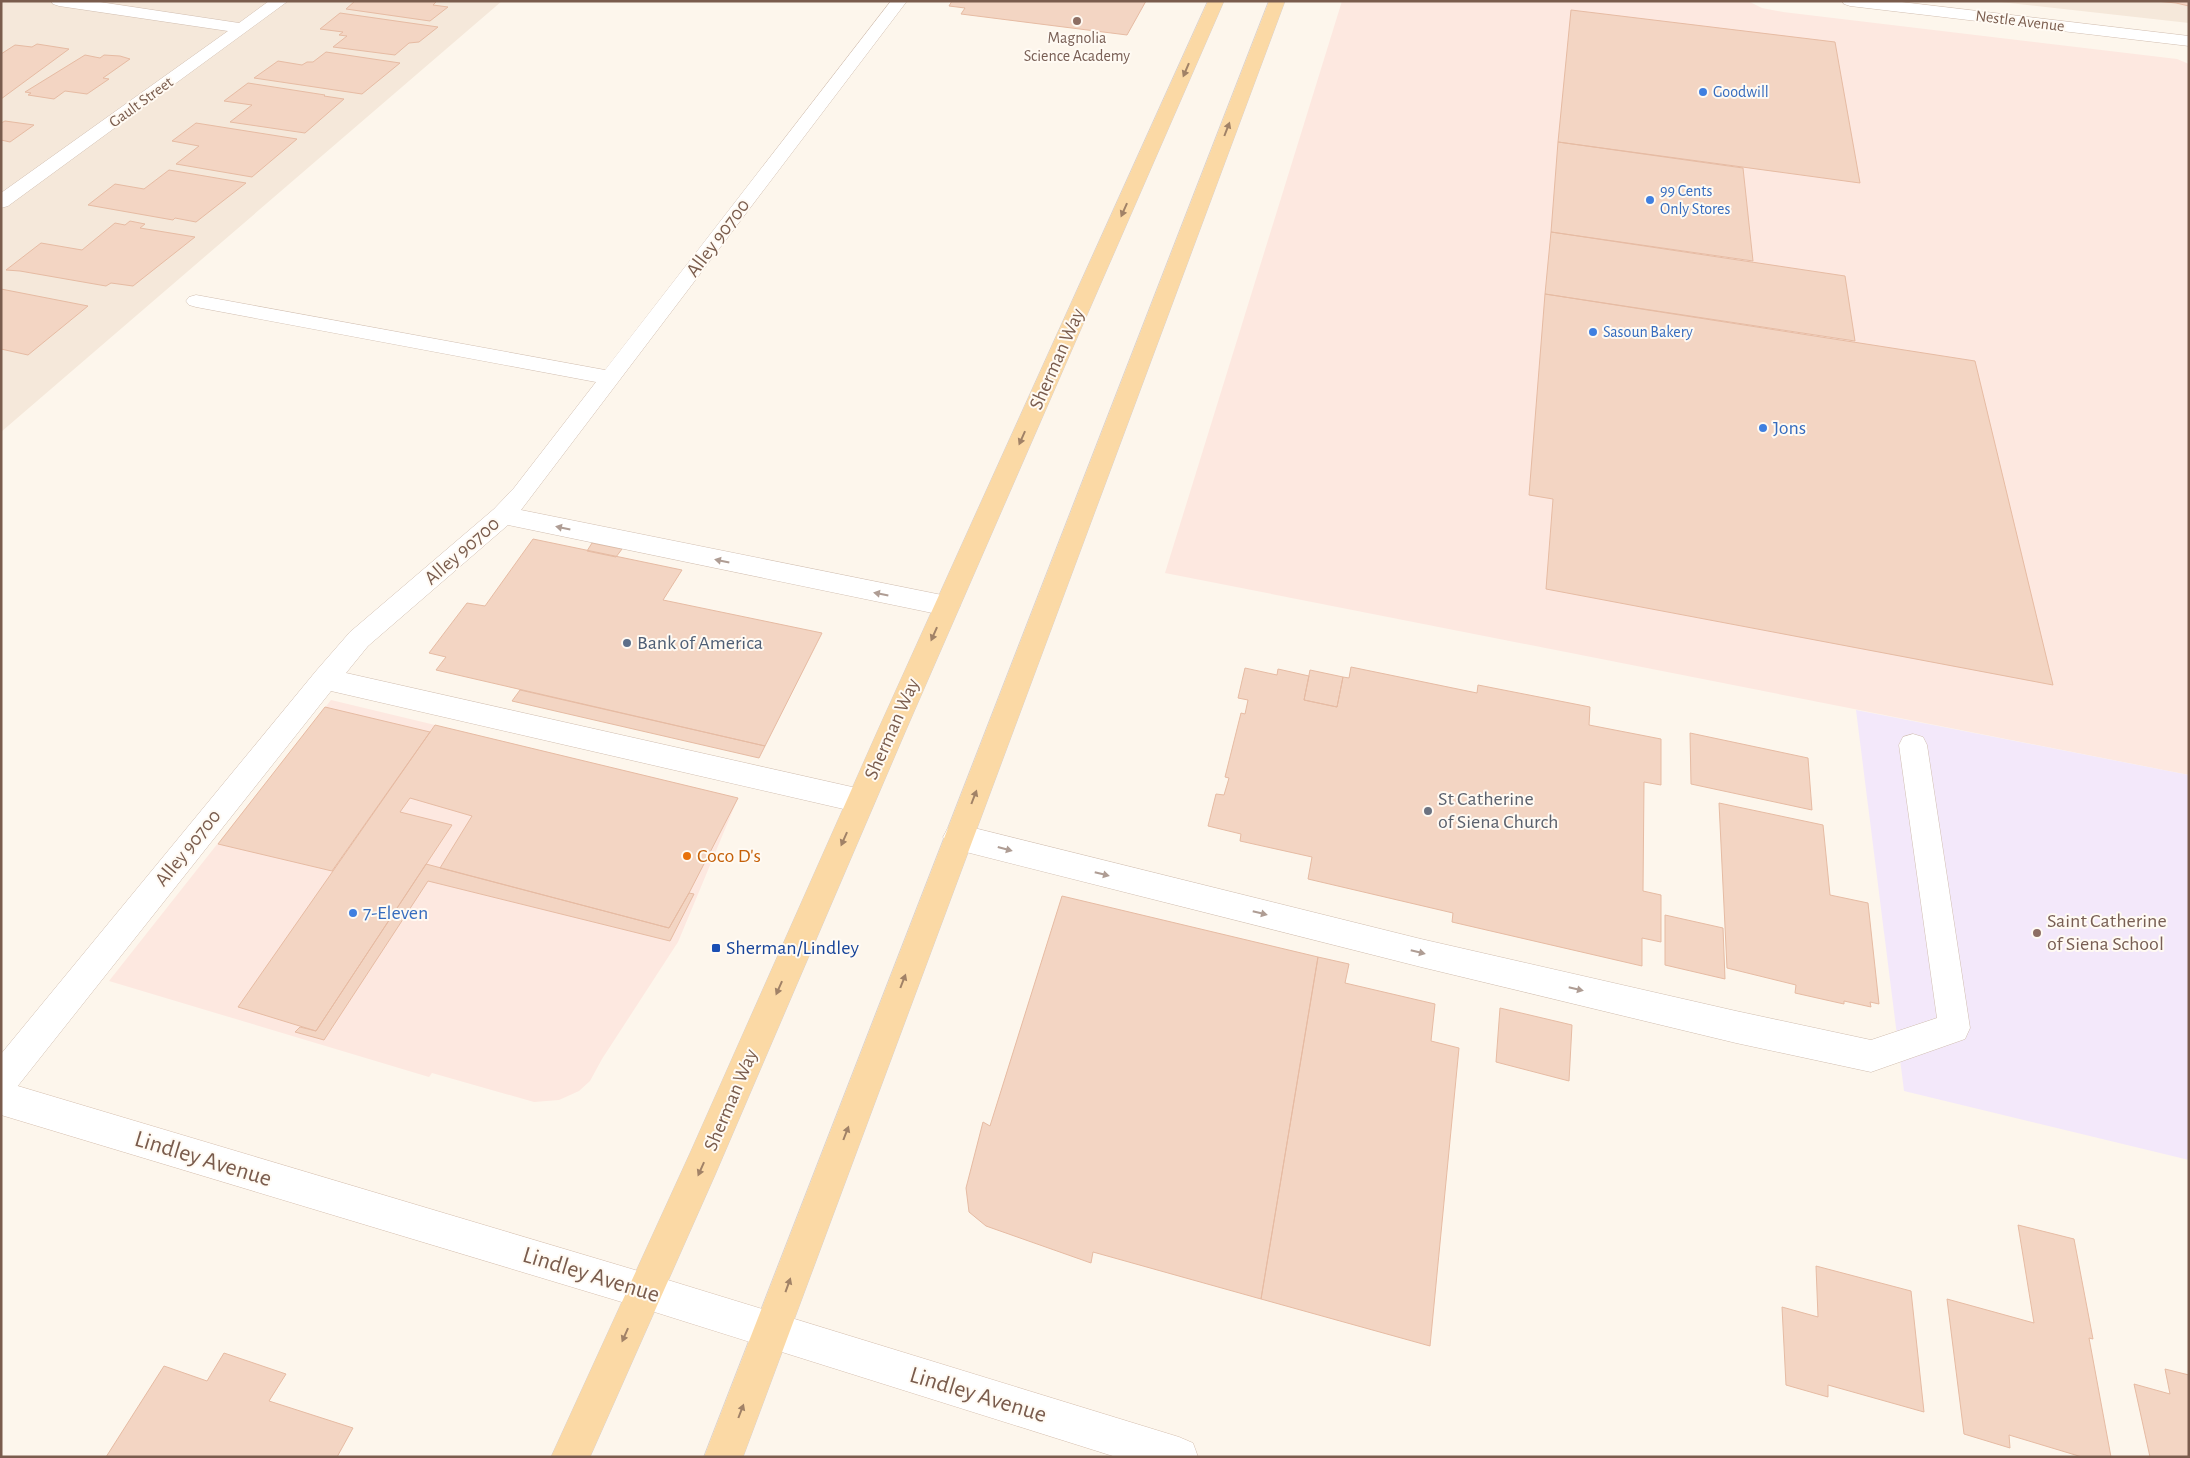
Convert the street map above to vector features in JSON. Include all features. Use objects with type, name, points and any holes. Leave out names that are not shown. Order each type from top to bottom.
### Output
[{"type":"main road","name":"Sherman Way","points":[[570,1457],[721,1122],[946,606],[1156,140],[1216,1]]},
{"type":"main road","points":[[723,1457],[1277,1]]},
{"type":"street","points":[[59,1],[243,28]]},
{"type":"street","name":"Gault Street","points":[[1,202],[280,1]]},
{"type":"street","name":"Alley 90700","points":[[1,1080],[325,678],[359,639],[503,515],[522,494],[899,1]]},
{"type":"street","name":"Nestle Avenue","points":[[1850,1],[2189,41]]},
{"type":"street","points":[[196,301],[610,378]]},
{"type":"street","points":[[503,515],[946,606]]},
{"type":"street","points":[[325,678],[861,801]]},
{"type":"street","points":[[958,837],[1420,952],[1736,1027],[1871,1056],[1954,1028],[1913,745]]},
{"type":"street","name":"Lindley Avenue","points":[[1,1098],[646,1291],[1178,1457]]},
{"type":"shaded area","points":[[1,1],[502,1],[1,432]]},
{"type":"shaded area","points":[[1342,1],[1748,1],[1762,8],[1783,12],[2177,59],[2189,64],[2189,775],[1165,573]]},
{"type":"shaded area","points":[[1991,1],[2189,1],[2189,23]]},
{"type":"shaded area","points":[[331,700],[738,798],[678,942],[602,1059],[590,1081],[579,1091],[559,1100],[534,1102],[432,1073],[429,1077],[109,981]]},
{"type":"shaded area","name":"Saint Catherine of Siena School","points":[[1856,710],[2189,775],[2189,1160],[1904,1091]]},
{"type":"building","points":[[355,1],[437,1],[433,5],[448,7],[430,21],[346,9]]},
{"type":"building","name":"Magnolia Science Academy","points":[[952,1],[1146,1],[1127,35],[961,14],[965,8],[949,6]]},
{"type":"building","points":[[2156,1],[2189,1],[2189,6],[2176,3]]},
{"type":"building","name":"Goodwill","points":[[1571,10],[1835,42],[1860,183],[1558,142]]},
{"type":"building","points":[[340,13],[438,27],[419,42],[409,43],[395,55],[333,47],[347,36],[339,35],[343,32],[320,29]]},
{"type":"building","points":[[37,44],[69,49],[1,99],[1,54],[15,45],[32,47]]},
{"type":"building","points":[[326,52],[400,63],[362,94],[254,78],[278,61],[302,65],[307,62],[313,62]]},
{"type":"building","points":[[85,55],[100,58],[104,55],[120,56],[130,59],[103,78],[109,79],[87,94],[65,91],[54,99],[28,95],[31,93],[25,92]]},
{"type":"building","points":[[248,83],[344,99],[305,133],[230,122],[252,105],[224,101]]},
{"type":"building","points":[[5,121],[34,125],[10,142],[1,140],[1,123]]},
{"type":"building","points":[[196,123],[297,139],[252,177],[176,164],[199,146],[172,141]]},
{"type":"building","name":"99 Cents Only Stores","points":[[1558,142],[1743,168],[1753,261],[1551,232]]},
{"type":"building","points":[[169,170],[246,183],[196,222],[175,218],[173,220],[88,205],[115,184],[144,189]]},
{"type":"building","points":[[130,221],[145,224],[140,228],[195,237],[133,286],[111,283],[106,286],[6,270],[41,243],[82,250],[115,223],[125,225]]},
{"type":"building","points":[[1551,232],[1845,276],[1855,341],[1545,294]]},
{"type":"building","points":[[1,289],[88,306],[28,355],[1,349]]},
{"type":"building","name":"Jons","points":[[1545,294],[1975,361],[2053,685],[1546,589],[1553,499],[1529,495]]},
{"type":"building","name":"Bank of America","points":[[533,539],[682,570],[663,600],[822,633],[765,746],[436,670],[446,657],[429,653],[467,603],[485,606]]},
{"type":"building","points":[[592,543],[622,549],[616,557],[587,551]]},
{"type":"building","name":"St Catherine of Siena Church","points":[[1351,667],[1477,693],[1478,685],[1590,707],[1589,725],[1661,739],[1661,785],[1644,782],[1643,891],[1661,895],[1661,942],[1642,938],[1642,966],[1452,922],[1453,913],[1308,879],[1312,857],[1240,841],[1241,834],[1208,826],[1216,794],[1224,795],[1229,778],[1225,777],[1241,713],[1245,714],[1248,700],[1238,698],[1245,668],[1277,675],[1278,669],[1309,676],[1304,700],[1337,707],[1343,677],[1349,678]]},
{"type":"building","points":[[1310,670],[1343,677],[1337,707],[1304,700]]},
{"type":"building","points":[[520,690],[765,746],[759,758],[512,701]]},
{"type":"building","points":[[325,707],[430,732],[332,871],[218,844]]},
{"type":"building","points":[[435,725],[738,798],[669,928],[440,868],[472,816],[410,798],[400,812],[452,825],[316,1031],[238,1007]]},
{"type":"building","points":[[1690,733],[1808,758],[1812,810],[1691,784]]},
{"type":"building","points":[[1719,803],[1823,825],[1830,895],[1868,903],[1879,1004],[1870,1002],[1871,1007],[1844,1001],[1844,1004],[1795,993],[1796,985],[1727,968]]},
{"type":"building","points":[[426,864],[669,928],[689,893],[694,894],[670,941],[428,881],[324,1040],[295,1032],[300,1027],[316,1031]]},
{"type":"building","points":[[1062,896],[1318,957],[1261,1299],[1093,1252],[1091,1263],[986,1226],[969,1212],[966,1188],[983,1122],[990,1126]]},
{"type":"building","points":[[1665,915],[1723,928],[1725,979],[1665,965]]},
{"type":"building","points":[[1318,957],[1349,964],[1345,983],[1435,1004],[1431,1041],[1459,1048],[1430,1346],[1261,1299]]},
{"type":"building","points":[[1500,1008],[1572,1025],[1569,1081],[1496,1062]]},
{"type":"building","points":[[2018,1225],[2074,1239],[2093,1339],[2089,1338],[2111,1457],[2082,1457],[2009,1435],[2010,1448],[1964,1434],[1947,1299],[2034,1323]]},
{"type":"building","points":[[1816,1266],[1911,1291],[1924,1412],[1828,1385],[1828,1397],[1786,1385],[1782,1307],[1818,1317]]},
{"type":"building","points":[[224,1353],[286,1374],[269,1401],[353,1428],[337,1457],[106,1457],[164,1366],[207,1381]]},
{"type":"building","points":[[2165,1369],[2189,1375],[2189,1457],[2150,1457],[2134,1384],[2170,1394]]},
{"type":"place","name":"Magnolia Science Academy","points":[[1077,21]]},
{"type":"place","name":"Goodwill","points":[[1703,92]]},
{"type":"place","name":"99 Cents Only Stores","points":[[1650,200]]},
{"type":"place","name":"Sasoun Bakery","points":[[1593,332]]},
{"type":"place","name":"Jons","points":[[1763,428]]},
{"type":"place","name":"Bank of America","points":[[627,643]]},
{"type":"place","name":"St Catherine of Siena Church","points":[[1428,811]]},
{"type":"place","name":"Coco D's","points":[[687,856]]},
{"type":"place","name":"7-Eleven","points":[[353,913]]},
{"type":"place","name":"Saint Catherine of Siena School","points":[[2037,933]]},
{"type":"place","name":"Sherman/Lindley","points":[[716,948]]}]
